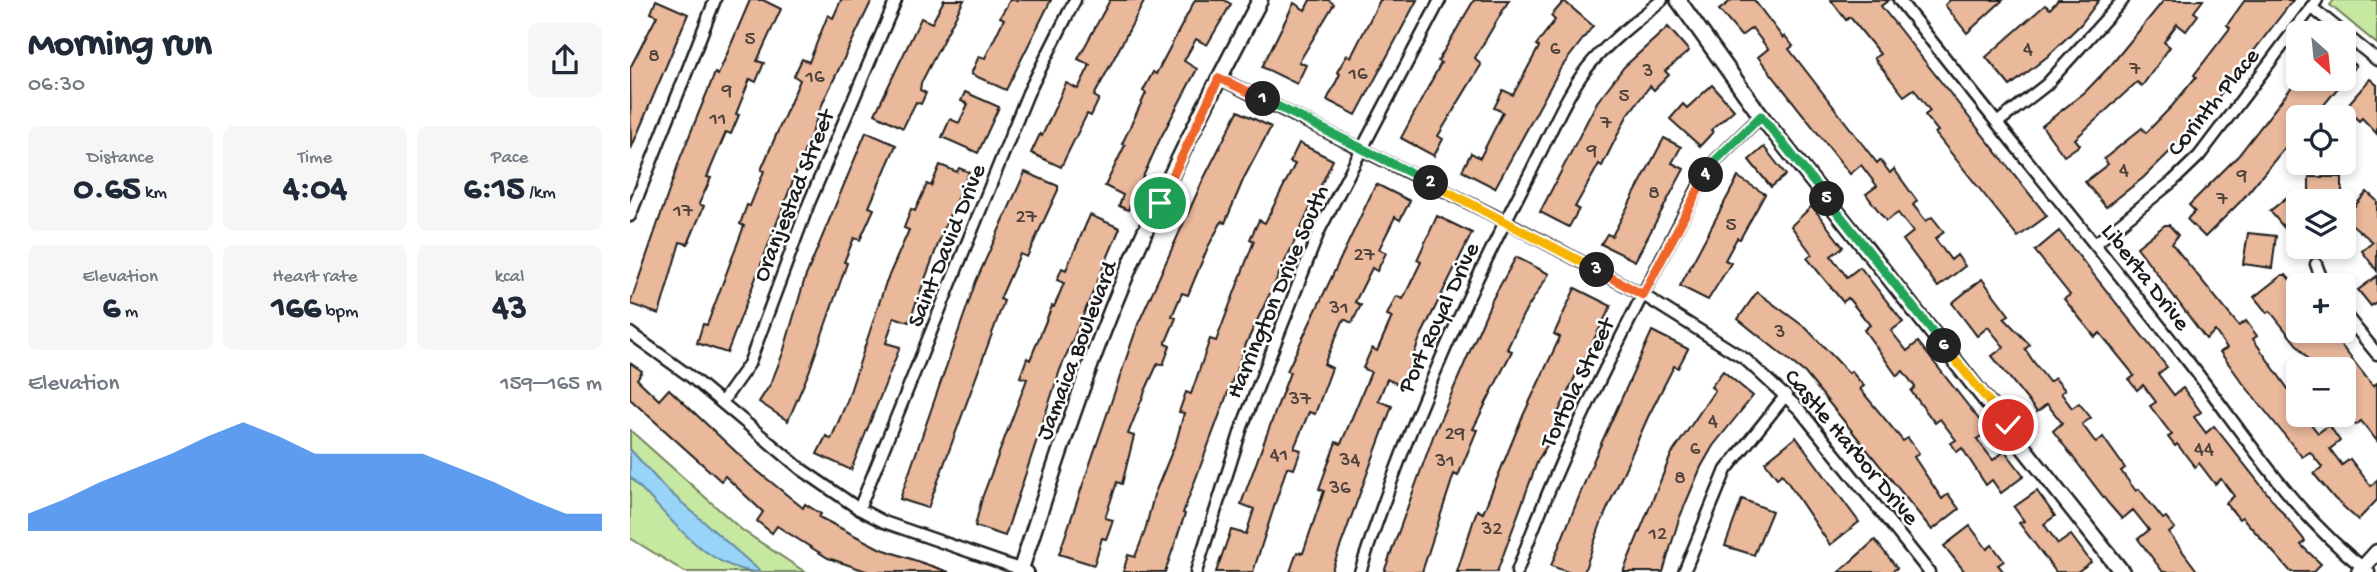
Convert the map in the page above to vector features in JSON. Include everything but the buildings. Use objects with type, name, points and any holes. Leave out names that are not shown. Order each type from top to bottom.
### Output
[{"type":"street","points":[[630,216],[715,0]]},
{"type":"street","name":"Oranjestad Street","points":[[722,402],[749,364],[809,203],[896,0]]},
{"type":"street","name":"Saint David Drive","points":[[859,509],[1028,93],[1075,0]]},
{"type":"street","name":"Jamaica Boulevard","points":[[1023,571],[1077,400],[1119,290],[1219,78],[1260,0]]},
{"type":"street","name":"Harrington Drive South","points":[[1196,572],[1246,417],[1320,229],[1440,0]]},
{"type":"street","name":"Port Royal Drive","points":[[1360,572],[1420,403],[1505,221],[1587,69],[1620,34],[1662,0]]},
{"type":"street","points":[[1678,0],[1761,116],[2122,572]]},
{"type":"street","points":[[1997,123],[2046,85],[2123,0]]},
{"type":"street","name":"Liberta Drive","points":[[1900,1],[2095,244],[2290,496],[2330,541],[2364,571]]},
{"type":"street","points":[[2314,4],[2377,60]]},
{"type":"street","name":"Corinth Place","points":[[2095,244],[2173,181],[2199,156],[2314,4]]},
{"type":"street","name":"Castle Harbor Drive","points":[[1219,78],[1363,147],[1505,221],[1643,295],[1745,359],[1786,395],[1929,572]]},
{"type":"street","name":"Tortola Street","points":[[1517,572],[1543,500],[1597,383],[1701,181],[1717,159],[1761,116]]},
{"type":"street","points":[[2316,264],[2319,273]]},
{"type":"street","points":[[2356,328],[2377,354]]},
{"type":"street","points":[[630,332],[722,402],[801,469],[859,509],[884,522],[1023,571]]},
{"type":"street","points":[[1684,572],[1726,470],[1786,395]]},
{"type":"street","points":[[2364,571],[2377,552]]},
{"type":"green space","points":[[2334,0],[2377,0],[2377,44],[2356,27],[2356,21],[2349,21],[2330,5]]},
{"type":"green space","points":[[630,430],[742,530],[805,572],[685,572],[630,538]]},
{"type":"water","points":[[630,449],[663,486],[761,572],[722,562],[688,538],[630,477]]},
{"type":"route","points":[[1160,203],[1219,78],[1363,147],[1643,295],[1701,181],[1717,159],[1761,116],[2008,425]]}]
